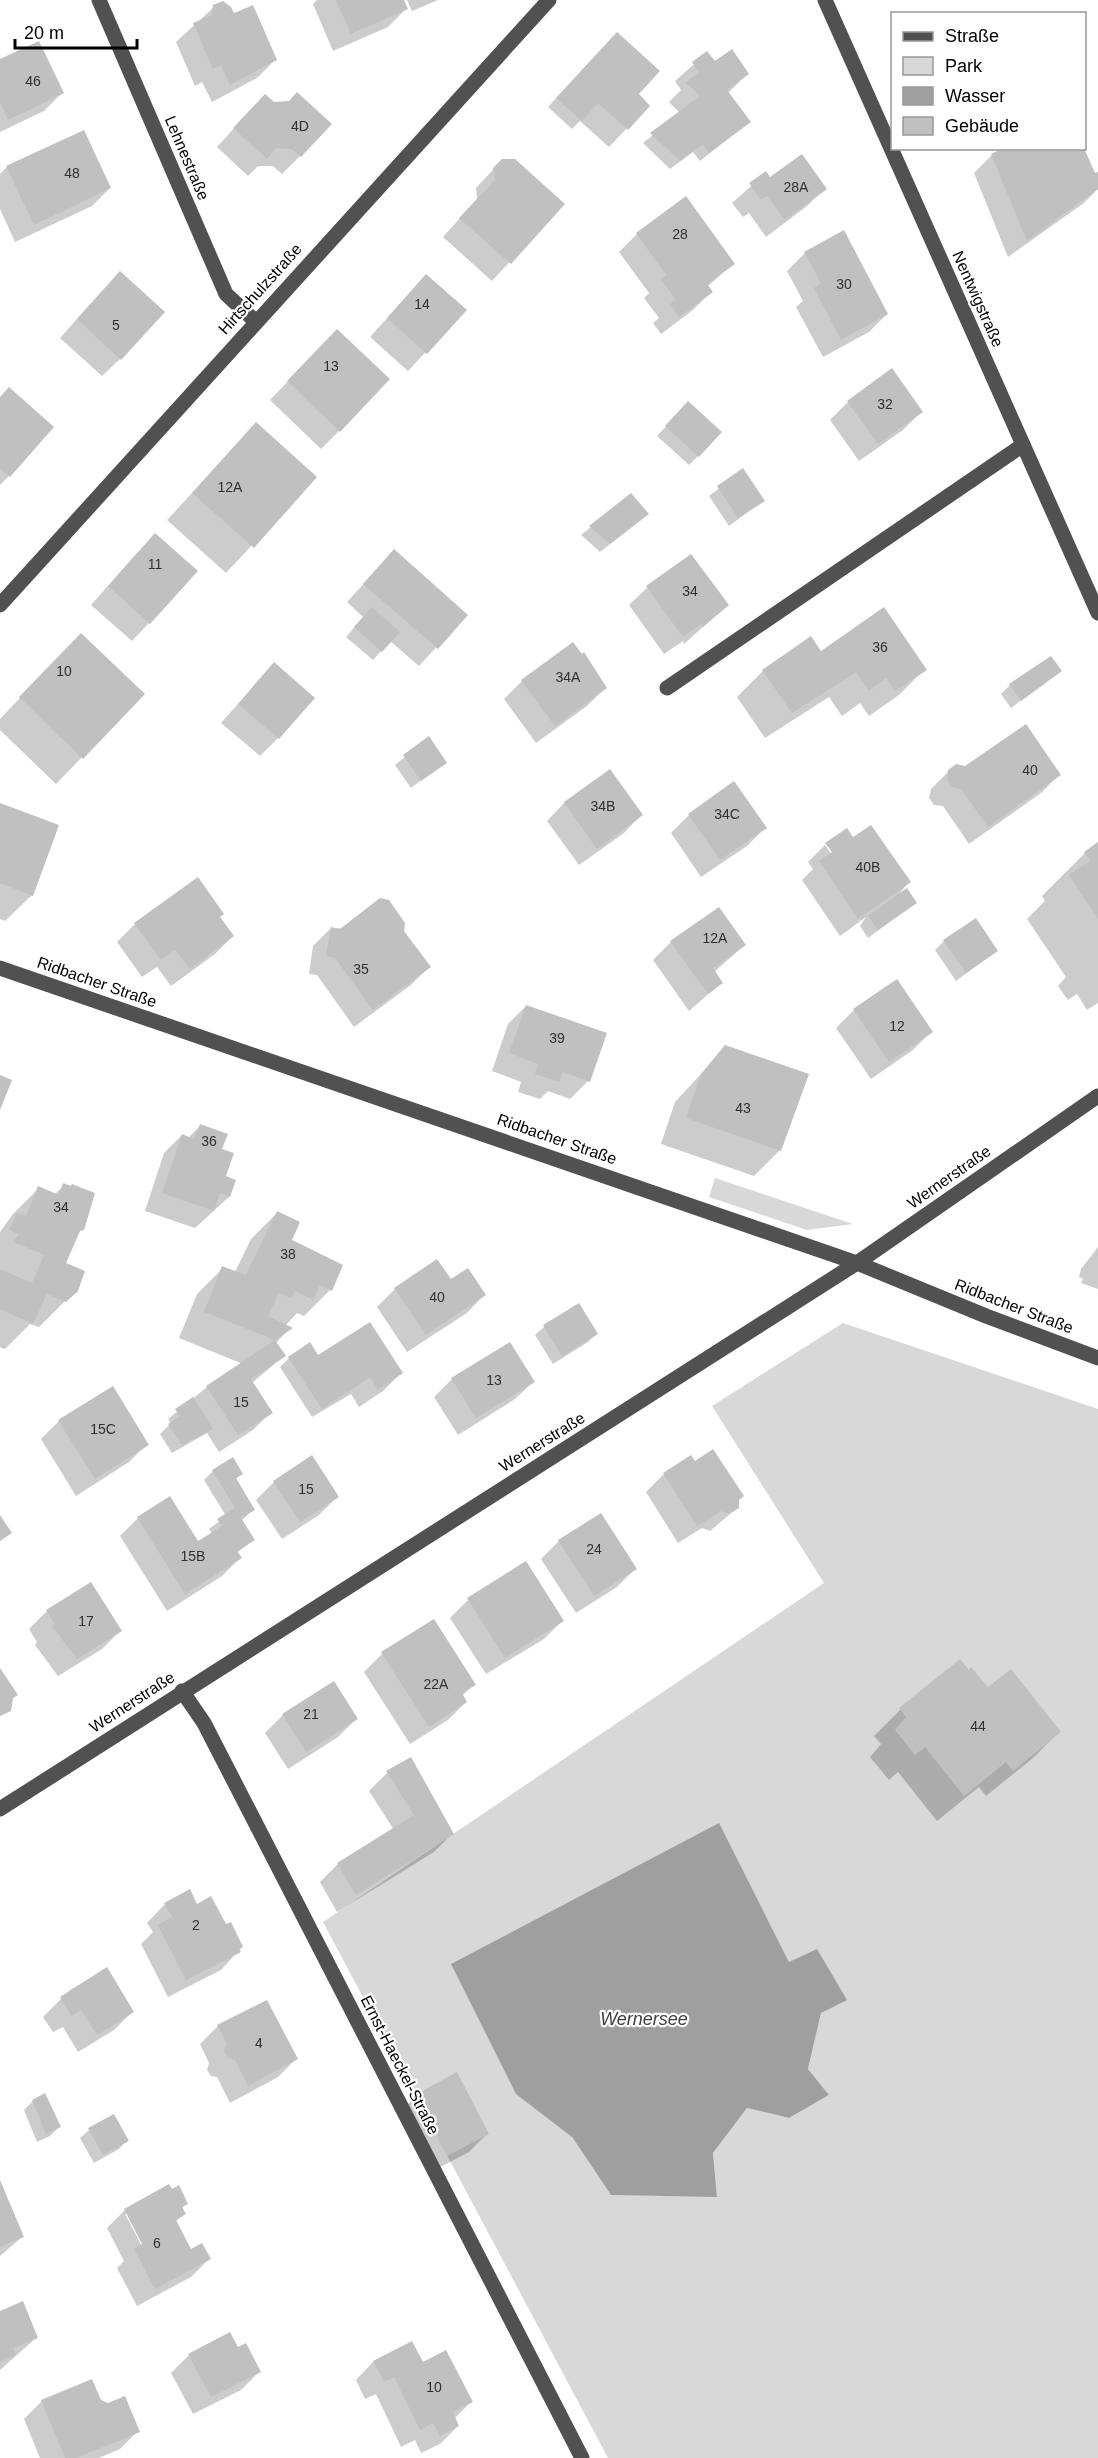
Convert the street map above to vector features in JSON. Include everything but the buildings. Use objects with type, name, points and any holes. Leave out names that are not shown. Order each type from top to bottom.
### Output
[{"type":"street","name":"Lehnestraße","points":[[99,0],[226,294],[255,321]]},
{"type":"street","name":"Hirtschulzstraße","points":[[0,605],[255,321],[549,0]]},
{"type":"street","name":"Nentwigstraße","points":[[825,0],[891,148]]},
{"type":"street","name":"Nentwigstraße","points":[[892,150],[1098,613]]},
{"type":"street","points":[[667,688],[1023,445]]},
{"type":"street","name":"Ridbacher Straße","points":[[0,968],[858,1263],[986,1316],[1098,1358]]},
{"type":"street","name":"Wernerstraße","points":[[0,1809],[182,1691],[858,1263],[1098,1096]]},
{"type":"street","name":"Ernst-Haeckel-Straße","points":[[182,1691],[204,1724],[582,2458]]},
{"type":"green space","points":[[715,1178],[853,1224],[807,1230],[709,1197]]},
{"type":"green space","points":[[843,1323],[1098,1409],[1098,2458],[608,2458],[323,1922],[824,1583],[712,1406]],"holes":[[[719,1824],[789,1962],[847,1999],[821,2013],[808,2069],[829,2095],[789,2118],[747,2108],[713,2153],[717,2196],[611,2195],[572,2137]]]},
{"type":"water","name":"Wernersee","points":[[719,1823],[789,1962],[817,1949],[847,2000],[821,2013],[808,2069],[829,2095],[789,2118],[747,2108],[713,2153],[717,2197],[611,2195],[572,2137],[516,2094],[451,1964]]}]
